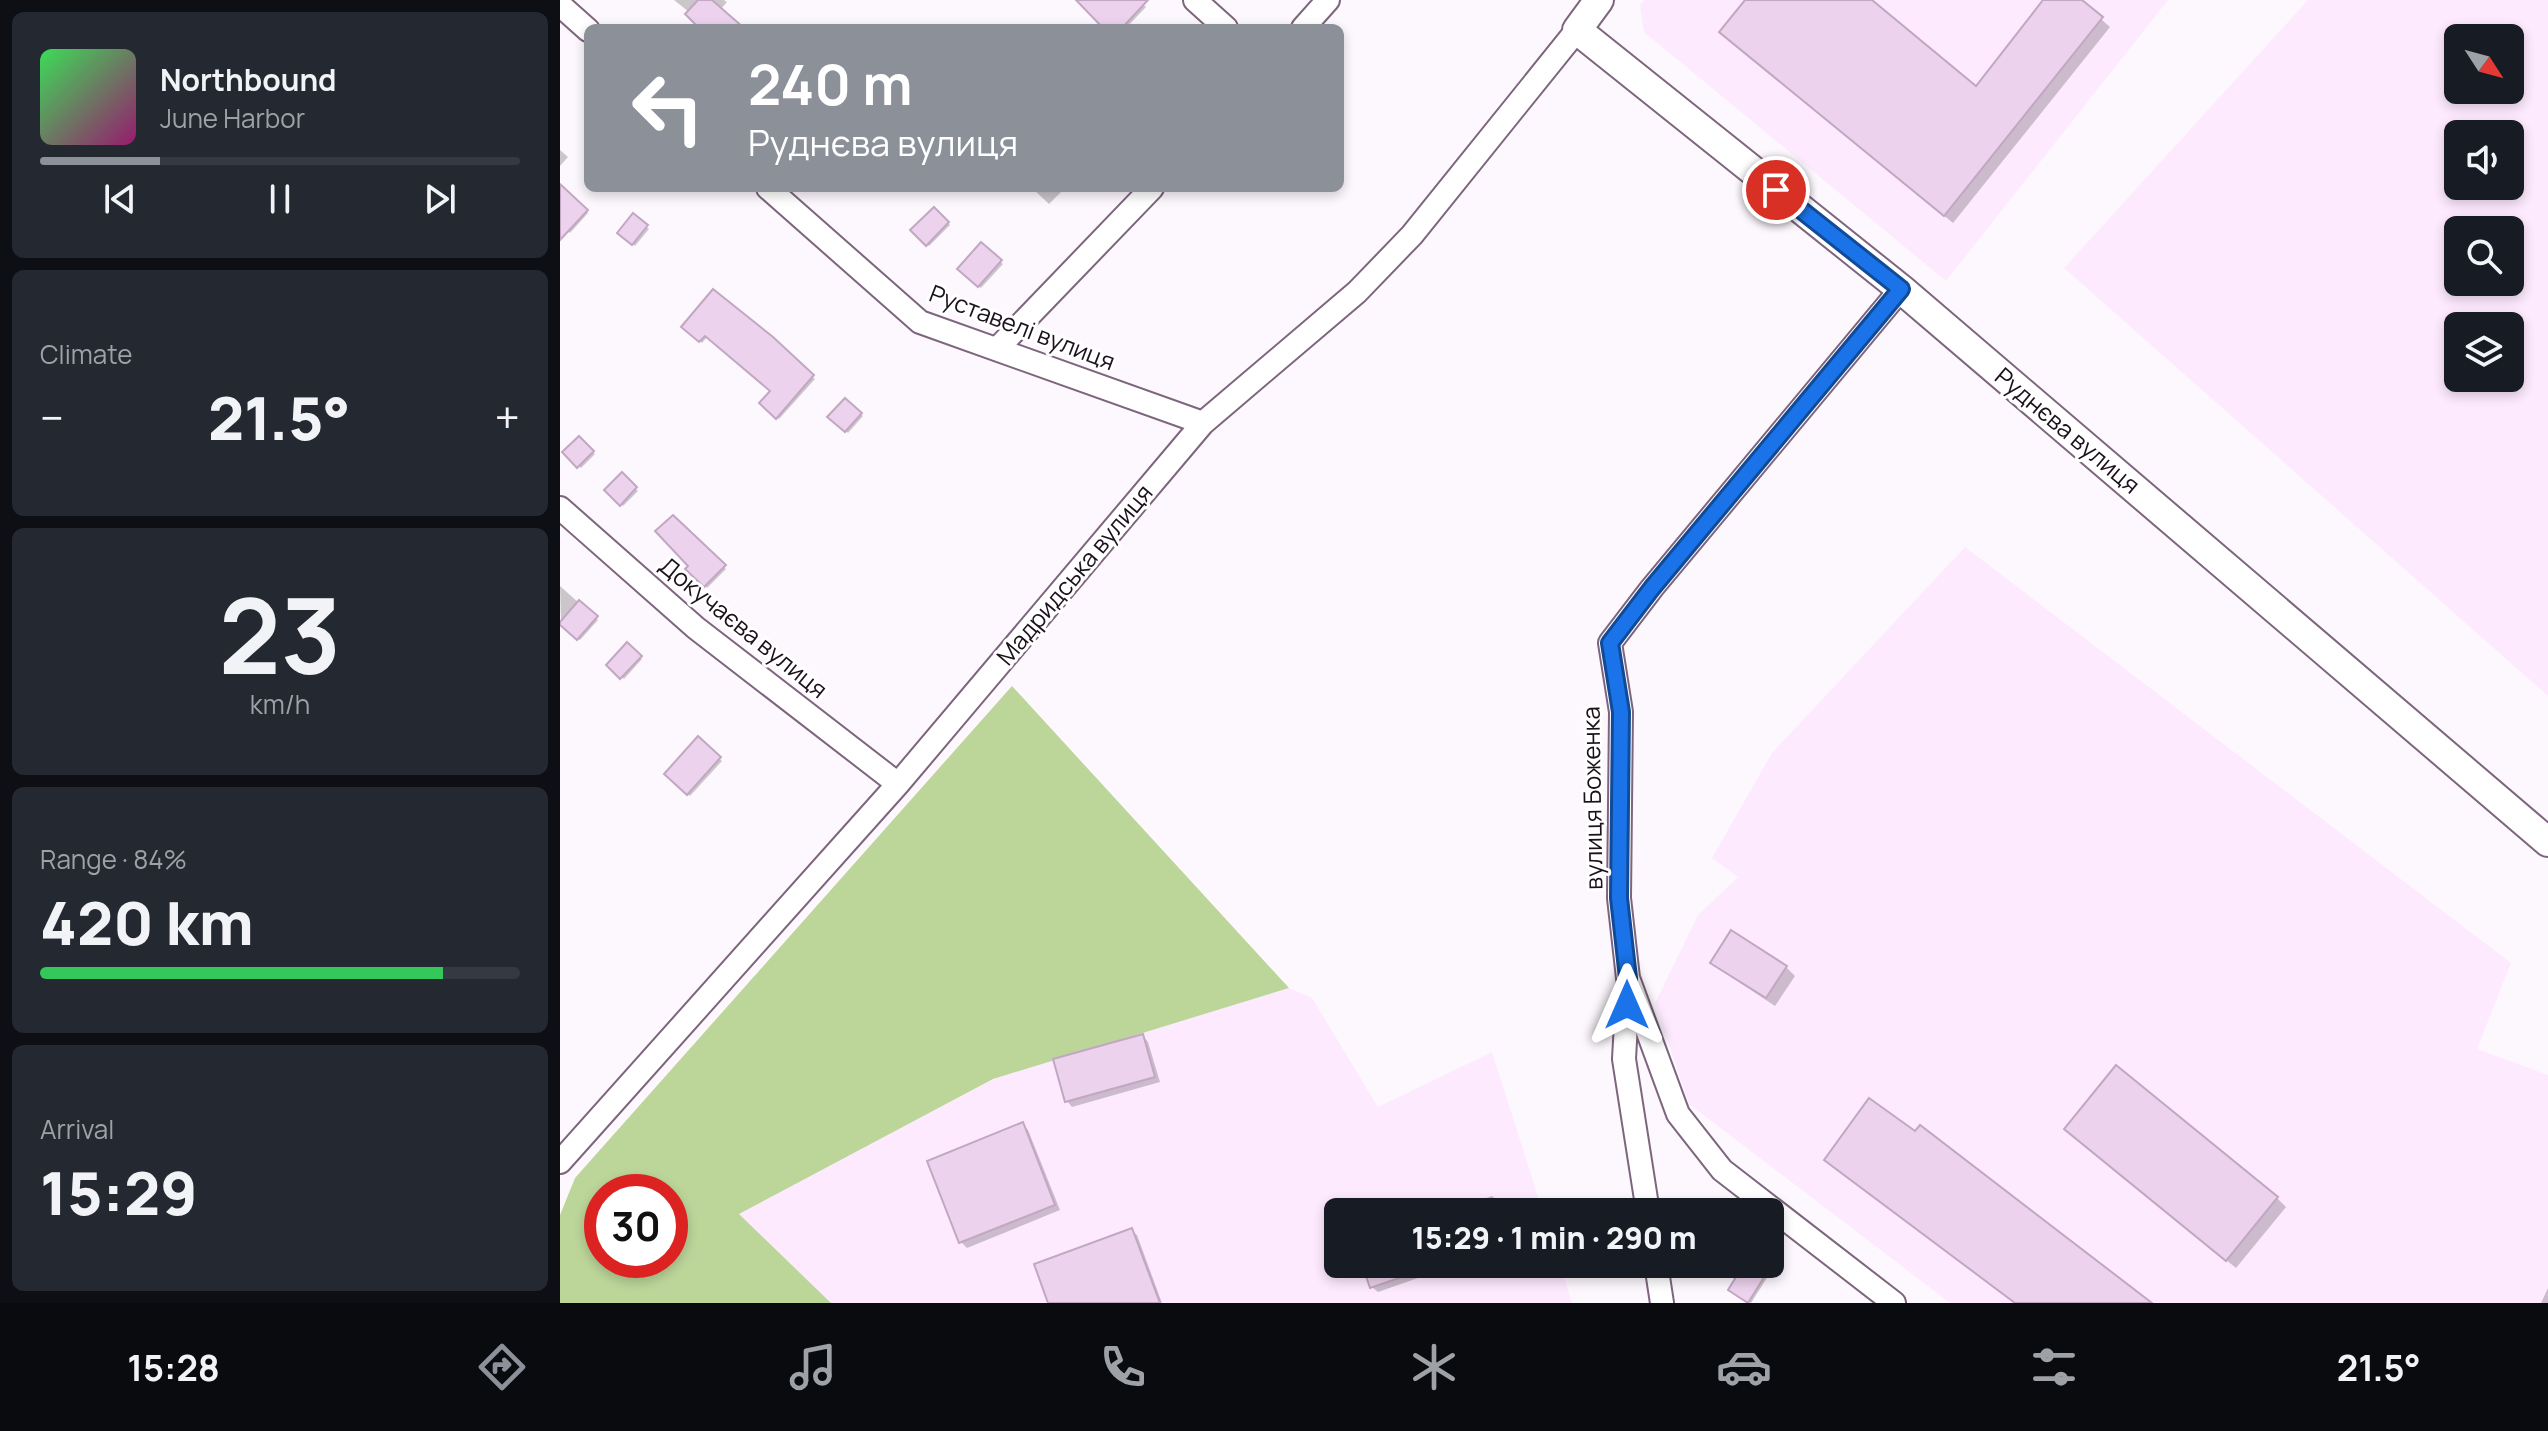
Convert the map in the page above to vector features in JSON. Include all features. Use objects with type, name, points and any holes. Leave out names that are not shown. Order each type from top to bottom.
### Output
[{"type":"street","points":[[1195,0],[1222,24]]},
{"type":"street","points":[[1307,24],[1328,0]]},
{"type":"street","name":"Мадридська вулиця","points":[[560,1162],[898,784],[1203,423],[1357,292],[1412,235],[1599,0]]},
{"type":"street","points":[[560,5],[584,26]]},
{"type":"street","name":"Руднєва вулиця","points":[[1577,30],[1901,289],[2548,842]]},
{"type":"street","name":"Руставелі вулиця","points":[[773,192],[920,322],[1203,423]]},
{"type":"street","points":[[997,349],[1148,192]]},
{"type":"street","name":"вулиця Боженка","points":[[1894,1303],[1722,1170],[1678,1114],[1628,978],[1619,898],[1621,712],[1610,643],[1652,588],[1901,289]]},
{"type":"street","name":"Докучаєва вулиця","points":[[560,508],[696,628],[898,784]]},
{"type":"street","points":[[1628,978],[1624,1059],[1646,1198]]},
{"type":"street","points":[[1658,1278],[1662,1303]]},
{"type":"shaded area","points":[[1644,0],[2168,0],[1946,281],[1644,32],[1640,5]]},
{"type":"shaded area","points":[[2308,0],[2548,0],[2548,696],[2064,268]]},
{"type":"shaded area","points":[[1965,547],[2511,963],[2477,1049],[2548,1075],[2548,1303],[1950,1303],[1689,1104],[1655,1003],[1698,915],[1738,877],[1712,858],[1772,753]]},
{"type":"shaded area","points":[[1289,988],[1312,998],[1378,1107],[1492,1052],[1539,1198],[1324,1198],[1324,1278],[1564,1278],[1572,1303],[831,1303],[738,1214],[993,1079]]},
{"type":"green space","points":[[1012,686],[1289,988],[993,1079],[739,1214],[831,1303],[560,1303],[560,1215],[575,1178]]},
{"type":"building","points":[[698,0],[712,0],[739,24],[695,24],[685,14]]},
{"type":"building","points":[[1076,0],[1148,0],[1126,24],[1099,24]]},
{"type":"building","points":[[1745,0],[1872,0],[1976,86],[2043,0],[2082,0],[2103,17],[1944,216],[1719,32]]},
{"type":"building","points":[[560,184],[588,210],[560,240]]},
{"type":"building","points":[[934,207],[949,222],[926,246],[910,230]]},
{"type":"building","points":[[633,213],[648,225],[632,245],[617,233]]},
{"type":"building","points":[[981,242],[1002,260],[978,287],[957,269]]},
{"type":"building","points":[[713,289],[814,375],[776,419],[759,403],[770,391],[705,336],[699,342],[681,327]]},
{"type":"building","points":[[845,398],[862,413],[845,432],[827,417]]},
{"type":"building","points":[[579,436],[594,451],[577,468],[562,452]]},
{"type":"building","points":[[622,472],[637,487],[620,506],[604,490]]},
{"type":"building","points":[[673,515],[726,565],[704,587],[685,569],[688,566],[655,531]]},
{"type":"building","points":[[579,600],[598,616],[577,640],[560,622]]},
{"type":"building","points":[[627,642],[642,656],[620,679],[606,665]]},
{"type":"building","points":[[698,736],[721,757],[687,795],[664,774]]},
{"type":"building","points":[[1731,930],[1787,966],[1766,998],[1710,963]]},
{"type":"building","points":[[1143,1034],[1155,1077],[1065,1102],[1053,1059]]},
{"type":"building","points":[[2116,1065],[2278,1197],[2226,1261],[2064,1129]]},
{"type":"building","points":[[1869,1098],[1915,1131],[1920,1125],[2152,1303],[2015,1303],[1824,1160]]},
{"type":"building","points":[[1023,1122],[1055,1205],[959,1243],[927,1161]]},
{"type":"building","points":[[1132,1228],[1160,1303],[1048,1303],[1034,1264]]},
{"type":"building","points":[[1367,1278],[1399,1278],[1370,1288]]},
{"type":"building","points":[[1735,1278],[1764,1278],[1748,1303],[1728,1290]]},
{"type":"route","points":[[1627,1005],[1628,978],[1619,898],[1621,712],[1610,643],[1652,588],[1901,289],[1776,190]]}]
